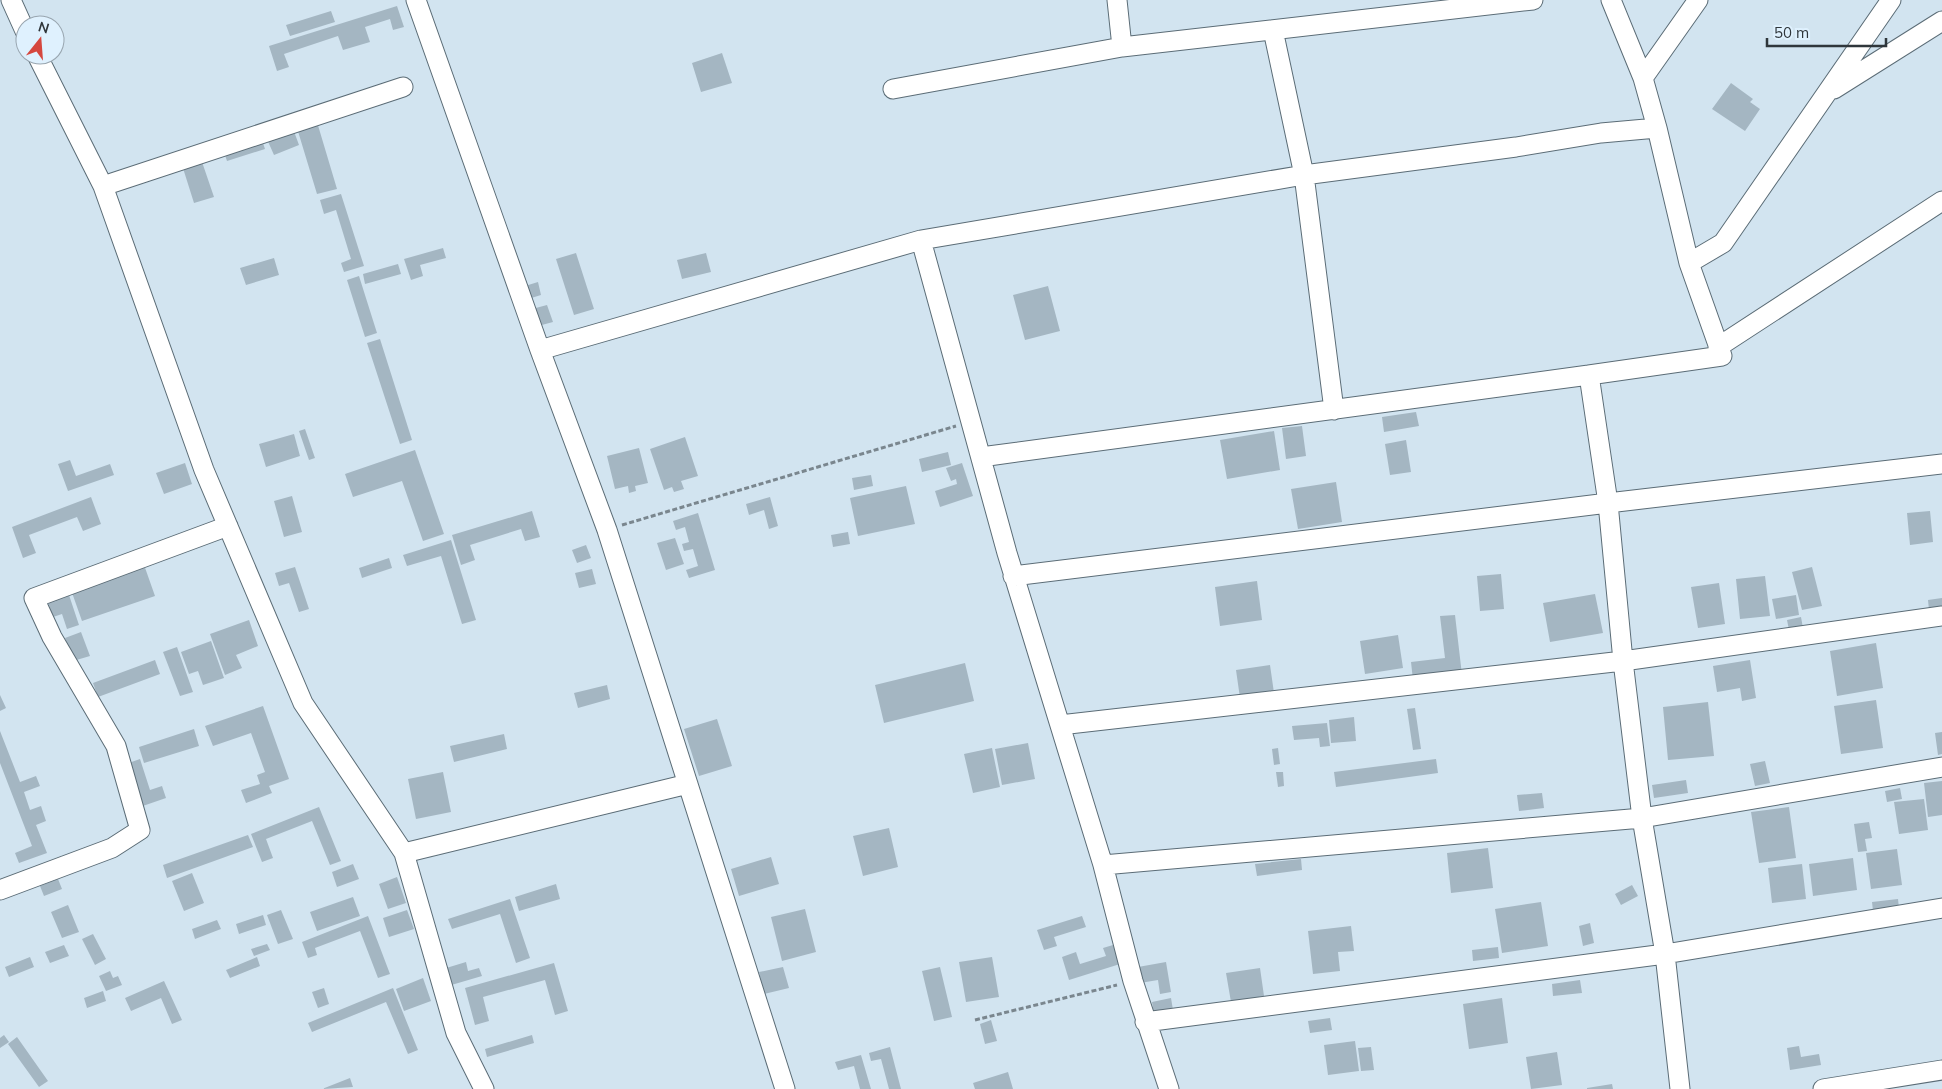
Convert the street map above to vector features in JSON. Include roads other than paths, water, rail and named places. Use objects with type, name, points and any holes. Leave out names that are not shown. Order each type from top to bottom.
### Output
[{"type":"street","points":[[11,0],[18,15]]},
{"type":"street","points":[[416,0],[540,350],[607,530],[785,1089]]},
{"type":"street","points":[[1118,0],[1122,47]]},
{"type":"street","points":[[894,89],[1122,47],[1533,0]]},
{"type":"street","points":[[981,457],[1722,356],[1689,263],[1657,128],[1643,78],[1611,0]]},
{"type":"street","points":[[1643,78],[1698,0]]},
{"type":"street","points":[[1689,263],[1723,243],[1891,0]]},
{"type":"street","points":[[1826,94],[1942,20]]},
{"type":"street","points":[[1273,30],[1304,175],[1334,410]]},
{"type":"street","points":[[42,65],[103,186],[201,461],[303,703],[404,853],[456,1033],[484,1089]]},
{"type":"street","points":[[103,186],[403,87]]},
{"type":"street","points":[[540,350],[921,240],[1304,175],[1516,147],[1601,133],[1657,128]]},
{"type":"street","points":[[1718,347],[1942,201]]},
{"type":"street","points":[[921,240],[1014,576],[1103,865],[1145,1022],[1169,1089]]},
{"type":"street","points":[[1589,375],[1608,503],[1623,661],[1642,818],[1665,954],[1680,1089]]},
{"type":"street","points":[[1014,576],[1942,464]]},
{"type":"street","points":[[0,890],[112,848],[140,830],[116,746],[52,637],[34,598],[228,526]]},
{"type":"street","points":[[1060,725],[1623,661],[1942,616]]},
{"type":"street","points":[[1103,865],[1642,818],[1942,766]]},
{"type":"street","points":[[404,853],[688,784]]},
{"type":"street","points":[[1145,1022],[1665,954],[1942,908]]},
{"type":"street","points":[[1823,1089],[1942,1070]]}]
